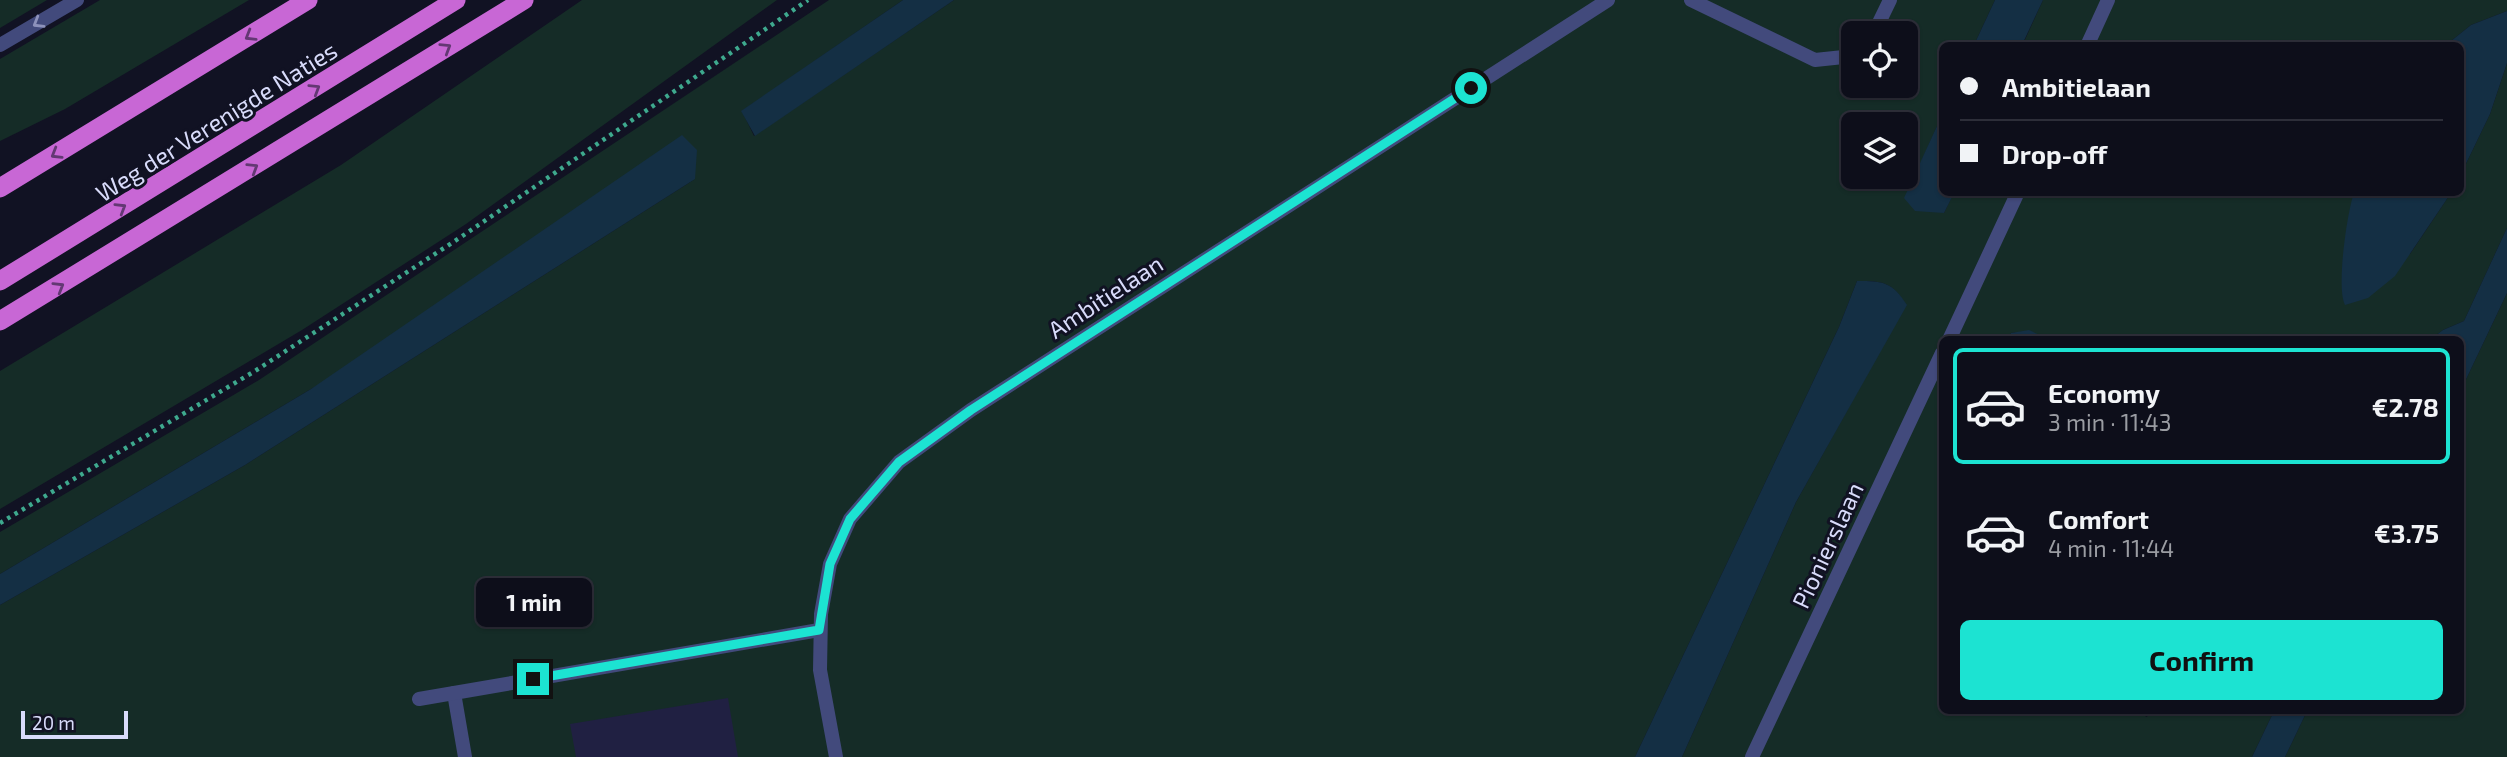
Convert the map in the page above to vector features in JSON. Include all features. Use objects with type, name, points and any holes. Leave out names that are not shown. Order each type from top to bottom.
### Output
[{"type":"highway","points":[[0,188],[308,0]]},
{"type":"highway","name":"Weg der Verenigde Naties","points":[[0,281],[456,0]]},
{"type":"highway","points":[[0,321],[524,0]]},
{"type":"street","points":[[0,46],[77,0]]},
{"type":"street","name":"Ambitielaan","points":[[836,757],[820,670],[819,630],[830,564],[850,519],[899,462],[971,410],[1608,0]]},
{"type":"street","points":[[1691,0],[1815,60],[1841,57]]},
{"type":"street","points":[[1880,21],[1890,0]]},
{"type":"street","points":[[2089,42],[2108,0]]},
{"type":"street","points":[[1951,336],[2016,196]]},
{"type":"street","name":"Pionierslaan","points":[[1752,757],[1939,359]]},
{"type":"street","points":[[419,699],[819,630]]},
{"type":"street","points":[[454,693],[464,757]]},
{"type":"path","points":[[0,523],[266,364],[461,237],[807,0]]},
{"type":"green space","points":[[0,0],[47,0],[0,28]]},
{"type":"green space","points":[[100,0],[249,0],[65,109],[0,141],[0,59]]},
{"type":"green space","points":[[582,0],[777,0],[466,224],[302,330],[0,509],[0,371],[341,165]]},
{"type":"green space","points":[[829,0],[903,0],[742,111],[754,136],[954,0],[1995,0],[1975,42],[1939,42],[1939,122],[1918,169],[1918,112],[1841,112],[1841,189],[1909,189],[1905,198],[1944,213],[1952,196],[2354,196],[2343,264],[2410,254],[2449,196],[2464,196],[2464,168],[2490,114],[2507,63],[2507,228],[2464,321],[2435,336],[2040,336],[2029,331],[2011,333],[2010,336],[1939,336],[1939,714],[2144,714],[2146,717],[2152,714],[2273,714],[2252,757],[1682,757],[1796,502],[1906,305],[1886,284],[1857,281],[1839,327],[1635,757],[0,757],[0,605],[245,465],[695,179],[311,389],[0,574],[0,532],[259,380]]},
{"type":"green space","points":[[2043,0],[2507,0],[2507,11],[2471,25],[2450,42],[2024,42]]},
{"type":"green space","points":[[2507,293],[2507,757],[2285,757],[2306,714],[2464,714],[2464,384]]},
{"type":"water","points":[[903,0],[954,0],[755,136],[741,111]]},
{"type":"water","points":[[1995,0],[2043,0],[2023,42],[1975,42]]},
{"type":"water","points":[[2507,11],[2507,63],[2490,114],[2464,168],[2464,42],[2450,42],[2471,25]]},
{"type":"water","points":[[1939,122],[1939,196],[1952,196],[1944,213],[1915,211],[1904,198],[1908,189],[1918,189],[1918,167]]},
{"type":"water","points":[[682,135],[697,150],[695,179],[245,465],[0,605],[0,574],[311,389]]},
{"type":"water","points":[[2353,196],[2449,196],[2395,276],[2368,298],[2345,305],[2342,267]]},
{"type":"water","points":[[2507,228],[2507,293],[2464,384],[2464,336],[2435,336],[2464,321]]},
{"type":"water","points":[[1857,281],[1886,284],[1897,292],[1907,305],[1796,502],[1682,757],[1635,757],[1839,327]]},
{"type":"water","points":[[2029,330],[2042,336],[2010,336],[2011,333]]},
{"type":"water","points":[[2273,714],[2306,714],[2285,757],[2252,757]]},
{"type":"building","points":[[728,698],[738,757],[576,757],[570,724]]},
{"type":"route","points":[[533,679],[819,630],[830,564],[850,519],[899,462],[971,410],[1471,88]]}]
